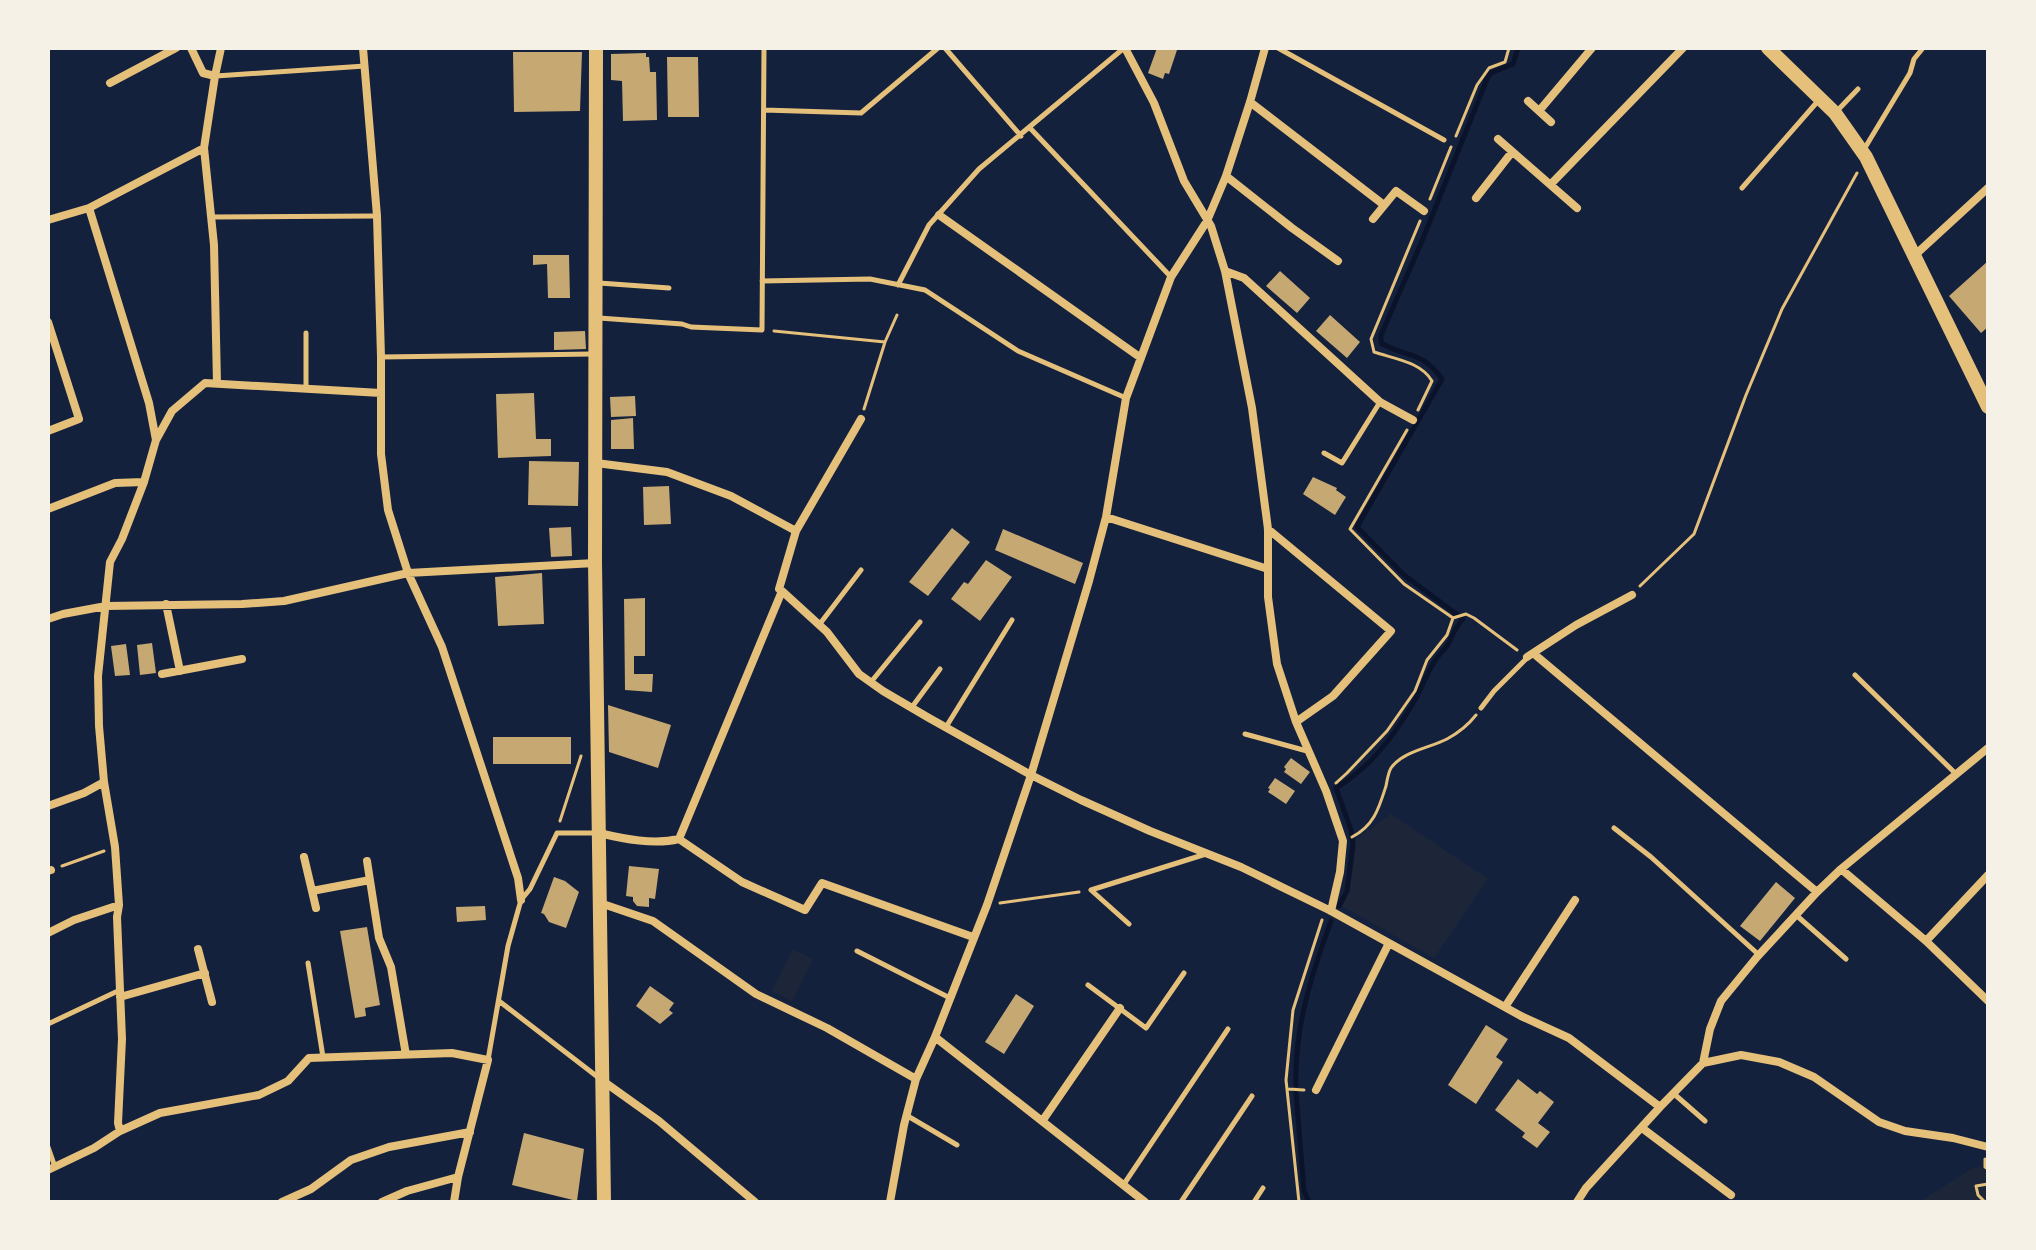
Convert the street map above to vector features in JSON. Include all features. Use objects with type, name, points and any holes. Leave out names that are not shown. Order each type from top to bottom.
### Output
[{"type":"main road","points":[[596,48],[595,563],[604,1202]]},
{"type":"main road","points":[[1768,48],[1835,113],[1864,154],[1988,407]]},
{"type":"street","points":[[110,83],[176,48]]},
{"type":"street","points":[[191,48],[203,73],[215,76]]},
{"type":"street","points":[[217,383],[214,245],[204,148],[221,48]]},
{"type":"street","points":[[363,48],[377,216],[381,454],[388,510],[408,573],[442,647],[514,865],[521,900]]},
{"type":"street","points":[[1125,48],[1154,103],[1184,181],[1211,226],[1225,271],[1252,408],[1268,529],[1268,597],[1277,664],[1296,722],[1326,791],[1343,841],[1340,872],[1329,910]]},
{"type":"street","points":[[1539,111],[1592,48]]},
{"type":"street","points":[[1551,184],[1683,48]]},
{"type":"street","points":[[890,1202],[916,1079],[987,905],[1031,775],[1089,581],[1106,517],[1126,398],[1171,277],[1207,221],[1226,176],[1250,102],[1262,49]]},
{"type":"street","points":[[1528,101],[1551,122]]},
{"type":"street","points":[[1250,102],[1384,205]]},
{"type":"street","points":[[1498,139],[1577,208]]},
{"type":"street","points":[[48,220],[89,208],[204,148]]},
{"type":"street","points":[[1476,198],[1512,152]]},
{"type":"street","points":[[1226,176],[1338,261]]},
{"type":"street","points":[[1914,256],[1988,188]]},
{"type":"street","points":[[1373,219],[1396,191],[1424,211]]},
{"type":"street","points":[[89,208],[149,403],[156,440]]},
{"type":"street","points":[[939,215],[1141,358]]},
{"type":"street","points":[[1225,271],[1244,278],[1380,402],[1413,420]]},
{"type":"street","points":[[48,322],[79,419],[48,431]]},
{"type":"street","points":[[120,1131],[122,1039],[119,905],[115,847],[104,782],[98,676],[110,562],[144,482],[156,440],[172,411],[205,383],[381,393]]},
{"type":"street","points":[[861,419],[796,531],[779,589],[827,632],[859,674],[911,708],[1031,775],[1150,831],[1241,867],[1329,910],[1505,1007],[1569,1038],[1660,1107]]},
{"type":"street","points":[[596,463],[667,472],[731,496],[796,531]]},
{"type":"street","points":[[48,509],[115,483],[144,482]]},
{"type":"street","points":[[1106,517],[1268,569]]},
{"type":"street","points":[[1268,529],[1391,631],[1333,696],[1296,722]]},
{"type":"street","points":[[48,619],[106,606],[284,601],[408,573],[595,563]]},
{"type":"street","points":[[679,839],[782,591]]},
{"type":"street","points":[[1632,595],[1597,612],[1530,655],[1817,892]]},
{"type":"street","points":[[166,604],[180,671]]},
{"type":"street","points":[[162,674],[242,659]]},
{"type":"street","points":[[1703,1063],[1710,1029],[1721,1001],[1759,955],[1841,869],[1988,748]]},
{"type":"street","points":[[48,806],[104,782]]},
{"type":"street","points":[[599,833],[642,840],[679,839],[742,882],[805,910],[822,883],[973,937]]},
{"type":"street","points":[[304,857],[316,908]]},
{"type":"street","points":[[367,861],[379,938],[391,967],[406,1055]]},
{"type":"street","points":[[1841,869],[1926,941],[1987,1000]]},
{"type":"street","points":[[1926,941],[1988,875]]},
{"type":"street","points":[[312,891],[370,880]]},
{"type":"street","points":[[1505,1007],[1575,900]]},
{"type":"street","points":[[600,902],[653,921],[756,994],[827,1028],[916,1079]]},
{"type":"street","points":[[48,933],[74,920],[119,905]]},
{"type":"street","points":[[1316,1090],[1389,943]]},
{"type":"street","points":[[198,949],[212,1002]]},
{"type":"street","points":[[120,994],[205,973]]},
{"type":"street","points":[[1043,1120],[1120,1008]]},
{"type":"street","points":[[935,1037],[1145,1202]]},
{"type":"street","points":[[51,1168],[160,1113],[259,1095],[288,1081],[309,1058],[452,1053],[488,1060],[454,1202]]},
{"type":"street","points":[[1577,1202],[1586,1188],[1703,1063],[1741,1055],[1779,1062],[1814,1077],[1879,1122],[1905,1131],[1988,1147]]},
{"type":"street","points":[[602,1081],[659,1121],[755,1202]]},
{"type":"street","points":[[1642,1128],[1731,1195]]},
{"type":"street","points":[[282,1202],[311,1189],[351,1160],[389,1147],[470,1132]]},
{"type":"street","points":[[382,1202],[407,1191],[458,1177]]},
{"type":"lane","points":[[594,318],[762,330],[764,48]]},
{"type":"lane","points":[[764,110],[861,113],[938,48]]},
{"type":"lane","points":[[945,48],[1021,136]]},
{"type":"lane","points":[[898,285],[929,225],[979,169],[1125,48]]},
{"type":"lane","points":[[1278,48],[1444,140]]},
{"type":"lane","points":[[1864,154],[1910,73],[1914,59],[1923,48]]},
{"type":"lane","points":[[215,76],[365,66]]},
{"type":"lane","points":[[1835,113],[1858,89]]},
{"type":"lane","points":[[1742,188],[1820,99]]},
{"type":"lane","points":[[1030,128],[1171,277]]},
{"type":"lane","points":[[211,217],[377,216]]},
{"type":"lane","points":[[762,281],[870,279],[925,290],[1018,351],[1126,398]]},
{"type":"lane","points":[[594,283],[669,288]]},
{"type":"lane","points":[[306,333],[306,389]]},
{"type":"lane","points":[[381,357],[594,353]]},
{"type":"lane","points":[[1324,453],[1342,463],[1380,402]]},
{"type":"lane","points":[[819,625],[861,570]]},
{"type":"lane","points":[[946,728],[1012,620]]},
{"type":"lane","points":[[871,683],[920,622]]},
{"type":"lane","points":[[1481,708],[1530,655]]},
{"type":"lane","points":[[911,708],[940,669]]},
{"type":"lane","points":[[1855,675],[1957,774]]},
{"type":"lane","points":[[1245,734],[1308,751]]},
{"type":"lane","points":[[1614,828],[1651,857],[1759,955]]},
{"type":"lane","points":[[488,1060],[508,946],[521,900],[530,889],[557,833],[599,833]]},
{"type":"lane","points":[[1091,890],[1207,854]]},
{"type":"lane","points":[[1091,890],[1129,924]]},
{"type":"lane","points":[[1796,915],[1846,959]]},
{"type":"lane","points":[[857,951],[951,999]]},
{"type":"lane","points":[[308,963],[323,1058]]},
{"type":"lane","points":[[1088,985],[1146,1028],[1184,973]]},
{"type":"lane","points":[[48,1024],[120,994]]},
{"type":"lane","points":[[499,1001],[602,1081]]},
{"type":"lane","points":[[1124,1184],[1228,1029]]},
{"type":"lane","points":[[1673,1093],[1705,1121]]},
{"type":"lane","points":[[1181,1202],[1252,1096]]},
{"type":"lane","points":[[906,1115],[957,1145]]},
{"type":"lane","points":[[48,1147],[51,1168]]},
{"type":"lane","points":[[1254,1202],[1263,1188]]},
{"type":"path","points":[[1632,595],[1694,534],[1782,309],[1864,154]]},
{"type":"path","points":[[861,419],[885,342],[897,315]]},
{"type":"path","points":[[762,330],[885,342]]},
{"type":"path","points":[[1454,618],[1466,614],[1530,655]]},
{"type":"path","points":[[1356,835],[1372,822],[1380,808],[1391,769],[1401,758],[1447,739],[1471,722],[1481,708]]},
{"type":"path","points":[[557,833],[574,773],[585,746],[597,728]]},
{"type":"path","points":[[50,870],[115,847]]},
{"type":"path","points":[[987,905],[1091,890]]},
{"type":"path","points":[[1299,1202],[1287,1089],[1293,1010],[1308,957],[1329,910]]},
{"type":"path","points":[[1287,1089],[1316,1090]]},
{"type":"path","points":[[1985,1202],[1978,1195],[1976,1186],[1988,1184]]},
{"type":"shaded area","points":[[1391,814],[1488,879],[1434,958],[1342,906],[1351,881],[1356,839]]},
{"type":"shaded area","points":[[793,949],[813,959],[792,1001],[772,991]]},
{"type":"shaded area","points":[[1988,1166],[1988,1202],[1919,1202],[1973,1168]]},
{"type":"building","points":[[1157,48],[1177,50],[1169,74],[1165,73],[1163,79],[1148,73]]},
{"type":"building","points":[[513,52],[582,52],[580,111],[514,112]]},
{"type":"building","points":[[646,53],[650,72],[656,72],[657,120],[623,121],[622,81],[611,80],[611,54]]},
{"type":"building","points":[[667,57],[698,57],[699,117],[668,117]]},
{"type":"building","points":[[533,255],[569,255],[570,298],[548,298],[547,264],[533,265]]},
{"type":"building","points":[[1988,261],[1988,327],[1981,333],[1949,296]]},
{"type":"building","points":[[1280,271],[1310,298],[1297,313],[1266,286]]},
{"type":"building","points":[[1330,315],[1360,342],[1347,358],[1316,331]]},
{"type":"building","points":[[585,331],[586,349],[554,350],[554,332]]},
{"type":"building","points":[[534,393],[536,439],[551,439],[551,456],[498,458],[496,394]]},
{"type":"building","points":[[635,396],[636,416],[611,417],[610,397]]},
{"type":"building","points":[[633,418],[634,449],[611,449],[611,420]]},
{"type":"building","points":[[529,461],[579,462],[578,506],[528,505]]},
{"type":"building","points":[[1313,477],[1337,488],[1346,497],[1335,515],[1303,494]]},
{"type":"building","points":[[669,486],[671,524],[644,525],[643,487]]},
{"type":"building","points":[[571,527],[572,556],[551,557],[549,528]]},
{"type":"building","points":[[952,528],[970,542],[928,596],[909,582]]},
{"type":"building","points":[[1003,529],[1083,563],[1075,584],[995,550]]},
{"type":"building","points":[[986,560],[1012,577],[980,621],[951,599],[964,582],[968,584]]},
{"type":"building","points":[[542,573],[544,624],[498,626],[495,577]]},
{"type":"building","points":[[645,598],[645,656],[634,656],[634,674],[653,674],[652,692],[625,690],[624,599]]},
{"type":"building","points":[[152,643],[156,673],[140,675],[137,645]]},
{"type":"building","points":[[126,644],[130,675],[115,676],[111,646]]},
{"type":"building","points":[[608,705],[671,725],[658,768],[609,752]]},
{"type":"building","points":[[493,737],[571,737],[571,764],[493,764]]},
{"type":"building","points":[[1291,758],[1310,772],[1301,784],[1284,772]]},
{"type":"building","points":[[1275,778],[1295,791],[1286,804],[1268,792]]},
{"type":"building","points":[[629,866],[659,869],[655,899],[649,898],[649,907],[637,906],[633,897],[626,896]]},
{"type":"building","points":[[554,877],[579,892],[566,928],[549,922],[541,913]]},
{"type":"building","points":[[1776,882],[1795,898],[1760,941],[1740,926]]},
{"type":"building","points":[[485,906],[486,920],[457,922],[456,907]]},
{"type":"building","points":[[367,927],[380,1005],[365,1008],[366,1016],[355,1018],[340,931]]},
{"type":"building","points":[[650,986],[674,1003],[669,1010],[673,1013],[660,1024],[636,1006]]},
{"type":"building","points":[[1016,994],[1034,1006],[1004,1054],[985,1042]]},
{"type":"building","points":[[1486,1025],[1508,1039],[1496,1057],[1503,1062],[1476,1104],[1448,1085]]},
{"type":"building","points":[[1518,1079],[1537,1094],[1540,1091],[1554,1102],[1538,1123],[1550,1132],[1537,1148],[1522,1137],[1525,1133],[1495,1110]]},
{"type":"building","points":[[524,1133],[584,1149],[577,1201],[512,1185]]},
{"type":"waterway","points":[[1339,906],[1347,891],[1353,844],[1336,788],[1361,770],[1390,738],[1463,619],[1404,575],[1357,527],[1442,379],[1427,363],[1381,343],[1381,335],[1487,79],[1491,73],[1513,64],[1518,48]]},
{"type":"waterway","points":[[1296,1085],[1301,1022],[1331,921]]},
{"type":"waterway","points":[[1296,1093],[1304,1191],[1309,1202]]}]
